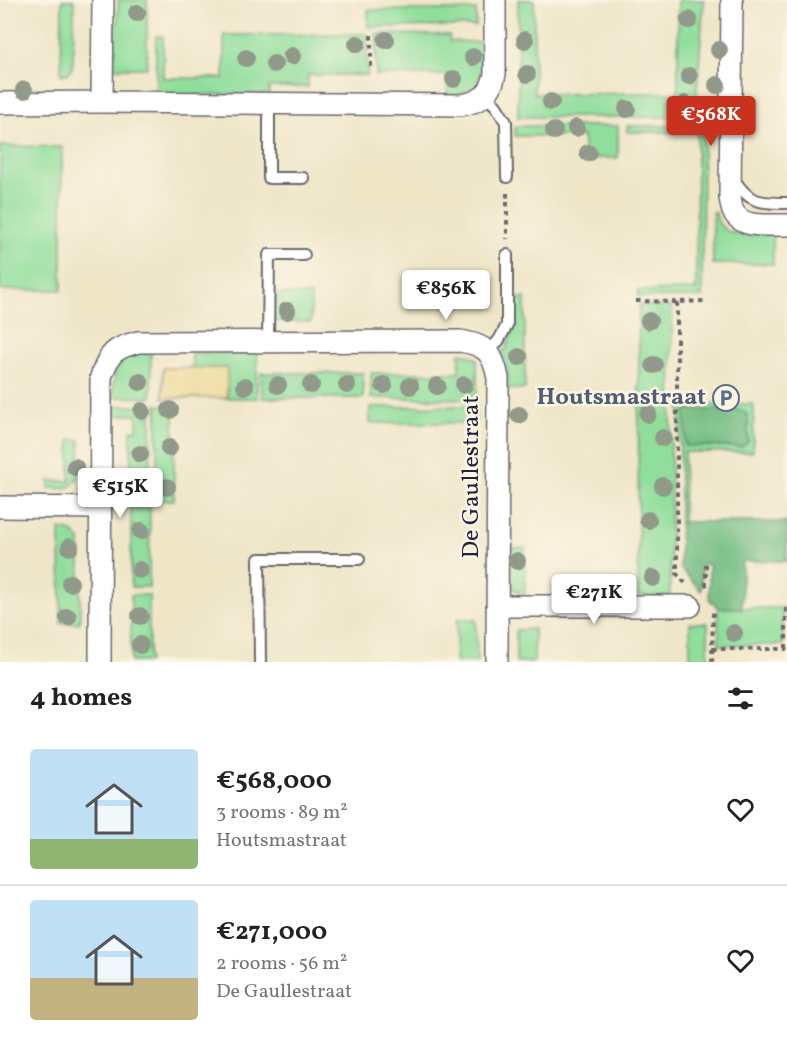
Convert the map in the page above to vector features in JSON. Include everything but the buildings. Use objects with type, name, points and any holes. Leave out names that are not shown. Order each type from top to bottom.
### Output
[{"type":"street","points":[[102,102],[103,0]]},
{"type":"street","points":[[0,103],[461,105],[473,103],[485,95],[493,84],[495,0]]},
{"type":"street","points":[[732,0],[730,197],[733,212],[743,221],[753,224],[787,225]]},
{"type":"street","points":[[100,662],[101,377],[106,362],[114,351],[138,342],[460,341],[474,343],[488,352]]},
{"type":"street","name":"De Gaullestraat","points":[[488,352],[492,356],[498,378],[497,662]]},
{"type":"street","points":[[0,507],[100,508]]},
{"type":"street","points":[[497,606],[698,599]]},
{"type":"lane","points":[[485,95],[496,106],[506,122],[507,177]]},
{"type":"lane","points":[[269,104],[268,178],[303,178]]},
{"type":"lane","points":[[730,171],[741,191],[756,200],[787,203]]},
{"type":"lane","points":[[268,341],[269,255],[304,255]]},
{"type":"lane","points":[[488,352],[499,340],[507,325],[507,255]]},
{"type":"lane","points":[[260,662],[259,560],[359,559]]},
{"type":"path","points":[[371,35],[371,68]]},
{"type":"path","points":[[507,177],[507,255]]},
{"type":"path","points":[[636,301],[707,301]]},
{"type":"path","points":[[677,302],[677,574],[698,599],[713,612],[712,662]]},
{"type":"path","points":[[698,599],[706,564]]},
{"type":"path","points":[[712,649],[787,650],[786,608]]},
{"type":"green space","points":[[62,0],[74,0],[73,66],[70,72],[61,75]]},
{"type":"green space","points":[[118,0],[147,0],[147,68],[114,68],[114,24],[118,23]]},
{"type":"green space","points":[[518,0],[534,0],[534,94],[678,93],[678,0],[704,0],[695,117],[518,117]]},
{"type":"green space","points":[[368,10],[476,10],[476,26],[368,27]]},
{"type":"green space","points":[[367,34],[367,75],[308,75],[308,87],[269,87],[269,94],[156,95],[156,36],[163,36],[163,78],[224,78],[224,35]]},
{"type":"green space","points":[[376,34],[449,35],[450,41],[480,42],[481,68],[478,86],[464,93],[447,95],[447,75],[376,75]]},
{"type":"green space","points":[[515,126],[618,126],[618,158],[583,158],[583,136],[515,136]]},
{"type":"green space","points":[[627,126],[703,126],[702,297],[638,297],[638,291],[696,290],[697,132],[627,132]]},
{"type":"green space","points":[[0,146],[62,147],[62,290],[0,290]]},
{"type":"green space","points":[[713,212],[716,212],[718,221],[729,232],[746,235],[773,234],[773,264],[713,264]]},
{"type":"green space","points":[[274,294],[311,295],[311,322],[274,321]]},
{"type":"green space","points":[[515,298],[525,298],[525,389],[508,389],[507,370],[501,352],[506,349],[515,324]]},
{"type":"green space","points":[[639,305],[669,306],[672,309],[670,596],[638,596]]},
{"type":"green space","points":[[138,353],[151,353],[151,398],[113,397],[116,370],[124,360]]},
{"type":"green space","points":[[192,353],[257,353],[257,398],[227,398],[226,368],[192,368]]},
{"type":"green space","points":[[460,353],[477,359],[477,399],[371,398],[371,373],[459,373]]},
{"type":"green space","points":[[261,373],[363,373],[363,398],[262,398]]},
{"type":"green space","points":[[754,404],[753,452],[684,452],[683,522],[680,522],[680,405]]},
{"type":"green space","points":[[157,405],[174,405],[174,500],[157,500]]},
{"type":"green space","points":[[113,406],[151,406],[150,500],[131,500],[131,430],[137,430],[137,415],[113,415]]},
{"type":"green space","points":[[476,406],[476,423],[370,423],[370,407]]},
{"type":"green space","points":[[685,410],[742,410],[748,416],[748,442],[742,447],[685,446]]},
{"type":"green space","points":[[70,440],[80,440],[79,475],[71,485],[63,488],[49,488],[49,481],[70,481]]},
{"type":"green space","points":[[131,508],[150,508],[149,587],[131,587]]},
{"type":"green space","points":[[680,522],[787,522],[787,561],[742,561],[742,608],[718,608],[709,599],[709,564],[702,564],[701,591],[680,568]]},
{"type":"green space","points":[[60,529],[72,532],[80,540],[80,623],[61,623]]},
{"type":"green space","points":[[508,548],[525,548],[525,594],[513,588],[510,582]]},
{"type":"green space","points":[[131,595],[149,595],[149,662],[131,662]]},
{"type":"green space","points":[[718,608],[783,608],[783,645],[719,645]]},
{"type":"green space","points":[[457,620],[476,620],[477,662],[455,662]]},
{"type":"green space","points":[[690,623],[708,623],[708,662],[690,662]]},
{"type":"green space","points":[[534,629],[534,662],[516,662],[516,630]]},
{"type":"sand","points":[[163,368],[227,368],[227,398],[163,398]]},
{"type":"place","name":"Houtsmastraat","points":[[726,398]]}]
